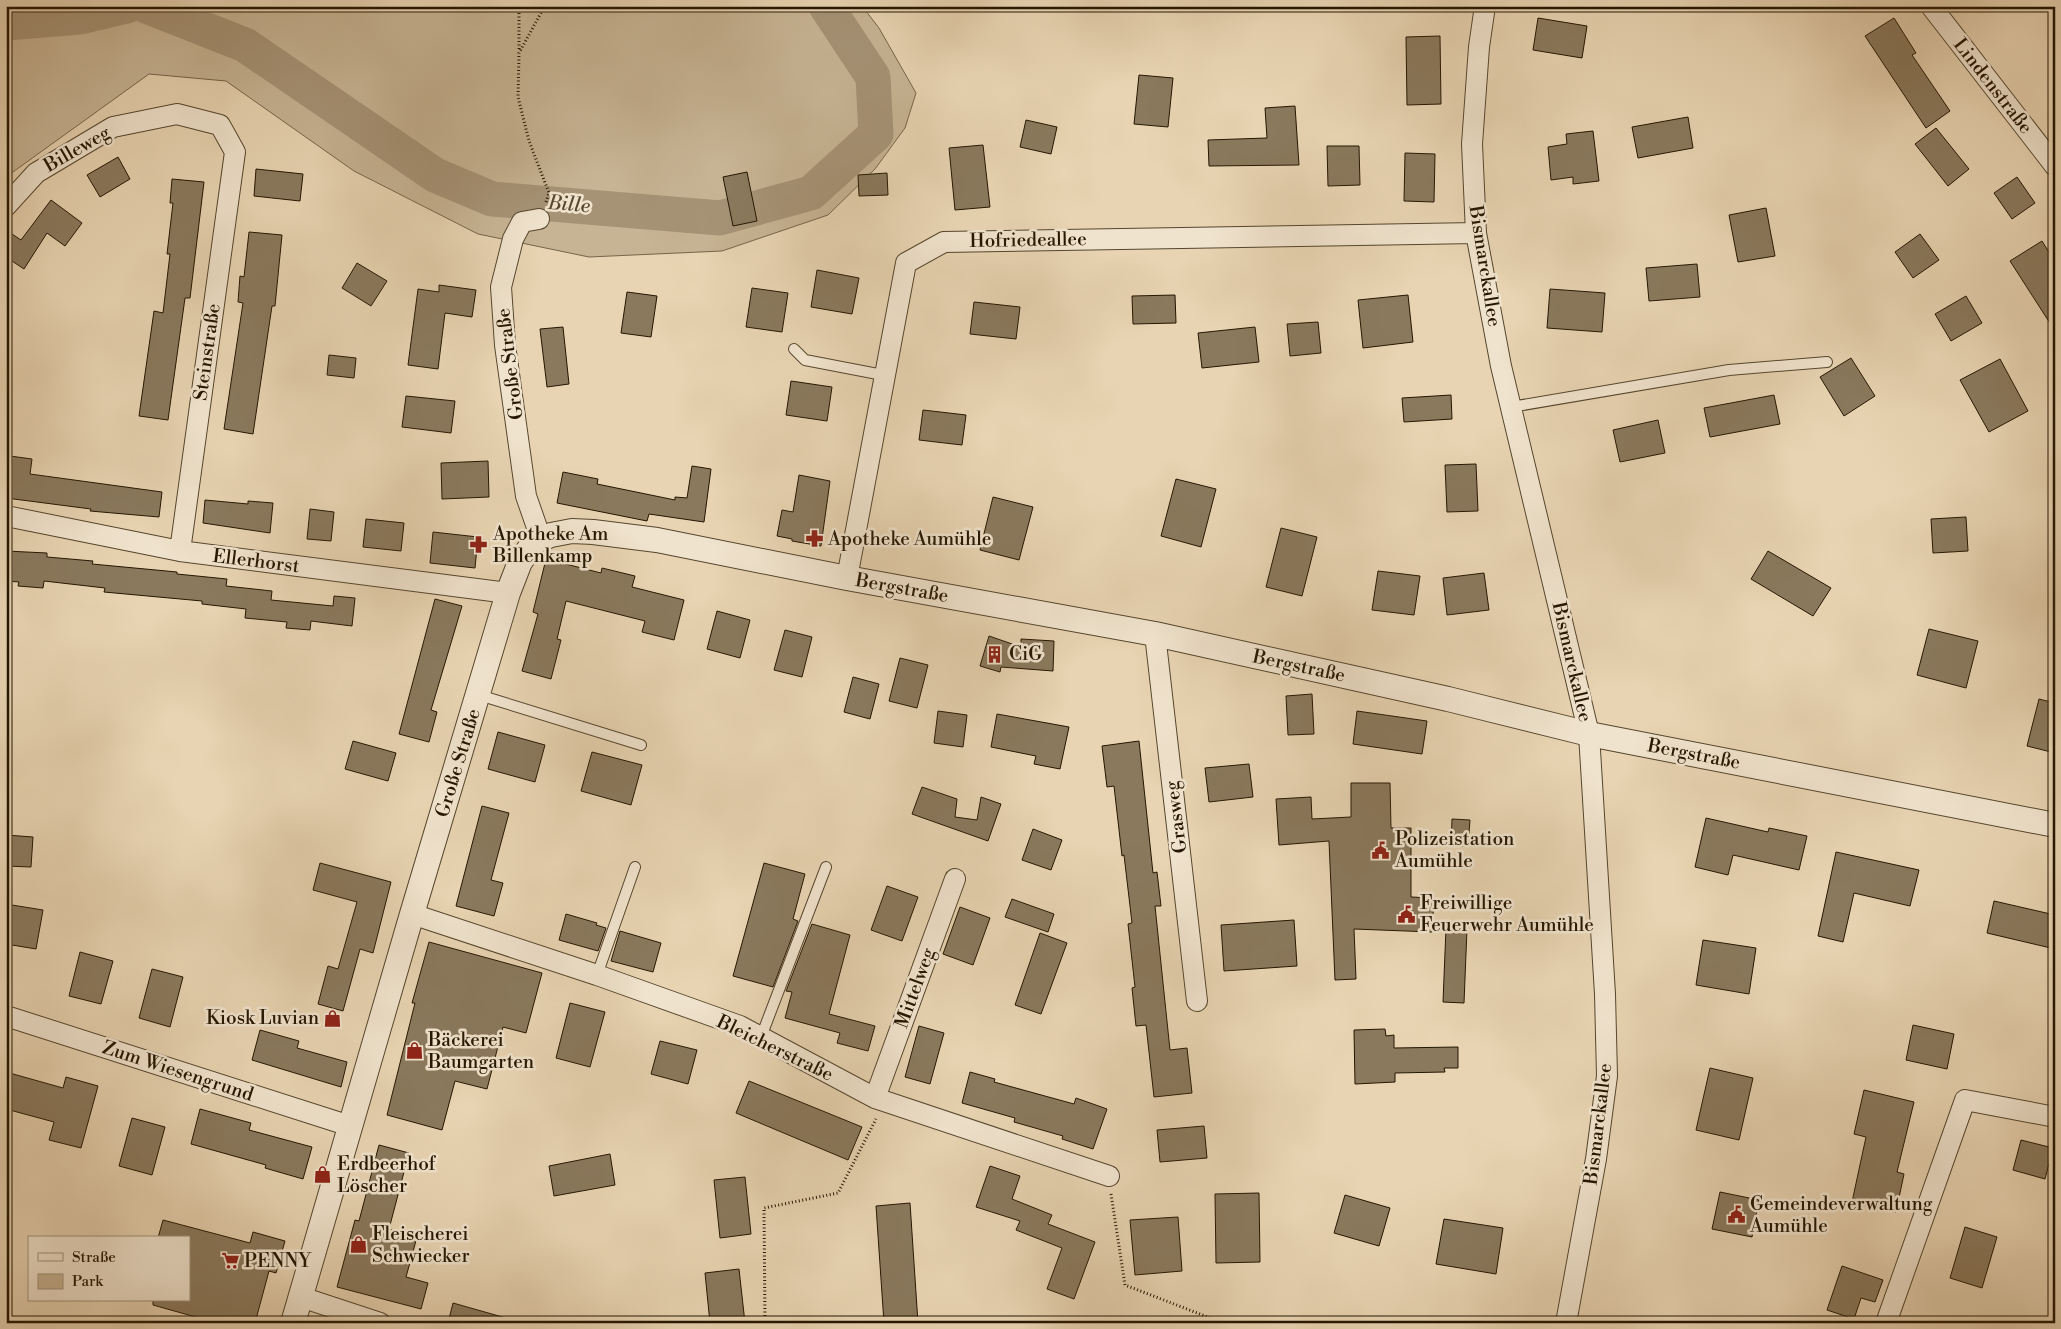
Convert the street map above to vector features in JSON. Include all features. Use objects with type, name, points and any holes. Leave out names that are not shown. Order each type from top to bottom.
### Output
[{"type":"street","name":"Bismarckallee","points":[[1485,6],[1479,47],[1472,144],[1476,233],[1511,407],[1589,734],[1605,994],[1607,1076],[1596,1158],[1566,1323]]},
{"type":"street","name":"Lindenstraße","points":[[1931,6],[2055,166]]},
{"type":"street","name":"Billeweg","points":[[6,206],[36,173],[113,127],[177,114],[220,125],[235,152]]},
{"type":"street","name":"Steinstraße","points":[[180,551],[235,152]]},
{"type":"street","name":"Große Straße","points":[[293,1323],[412,914],[508,594],[520,562],[534,542],[541,539],[526,496],[505,345],[501,287],[513,239],[522,222],[539,219]]},
{"type":"street","name":"Hofriedeallee","points":[[847,578],[883,375],[906,263],[944,242],[1476,233]]},
{"type":"street","name":"Ellerhorst","points":[[6,516],[180,551],[508,594]]},
{"type":"street","name":"Bergstraße","points":[[541,539],[572,531],[657,540],[847,578],[1155,634],[1448,699],[1589,734],[2055,825]]},
{"type":"street","name":"Grasweg","points":[[1155,634],[1197,1001]]},
{"type":"street","name":"Mittelweg","points":[[881,1099],[955,879]]},
{"type":"street","name":"Bleicherstraße","points":[[412,914],[597,975],[740,1026],[881,1099],[1109,1176]]},
{"type":"street","name":"Zum Wiesengrund","points":[[6,1016],[350,1126]]},
{"type":"street","points":[[1886,1323],[1965,1100],[2055,1117]]},
{"type":"street","points":[[301,1297],[380,1323]]},
{"type":"lane","points":[[794,349],[806,360],[883,375]]},
{"type":"lane","points":[[1511,407],[1729,370],[1827,362]]},
{"type":"lane","points":[[479,695],[641,745]]},
{"type":"lane","points":[[597,975],[635,866]]},
{"type":"lane","points":[[761,1037],[826,867]]},
{"type":"path","points":[[519,6],[518,97],[530,141],[549,193]]},
{"type":"path","points":[[519,53],[542,11],[547,6]]},
{"type":"path","points":[[765,1323],[764,1208],[838,1193],[881,1099]]},
{"type":"path","points":[[1109,1176],[1125,1285],[1223,1323]]},
{"type":"green space","points":[[6,6],[862,6],[879,28],[916,93],[905,128],[875,169],[828,215],[722,251],[589,257],[478,234],[354,171],[226,81],[149,74],[6,177]]},
{"type":"building","points":[[1538,18],[1587,26],[1582,58],[1533,50]]},
{"type":"building","points":[[1894,18],[1916,53],[1912,55],[1950,111],[1926,128],[1865,36]]},
{"type":"building","points":[[1440,36],[1441,104],[1407,105],[1406,37]]},
{"type":"building","points":[[1139,75],[1173,78],[1168,127],[1134,124]]},
{"type":"building","points":[[1295,106],[1299,165],[1209,166],[1208,140],[1267,138],[1265,108]]},
{"type":"building","points":[[1688,117],[1693,148],[1638,158],[1632,127]]},
{"type":"building","points":[[1026,120],[1057,127],[1051,154],[1020,147]]},
{"type":"building","points":[[1936,128],[1969,169],[1948,186],[1915,144]]},
{"type":"building","points":[[1593,131],[1599,181],[1573,184],[1573,177],[1551,180],[1548,147],[1567,144],[1566,134]]},
{"type":"building","points":[[983,145],[990,207],[955,210],[949,148]]},
{"type":"building","points":[[1327,146],[1359,146],[1360,185],[1328,186]]},
{"type":"building","points":[[1405,153],[1435,154],[1434,202],[1404,201]]},
{"type":"building","points":[[118,157],[130,179],[100,197],[87,175]]},
{"type":"building","points":[[256,169],[303,174],[300,201],[254,196]]},
{"type":"building","points":[[747,172],[757,221],[733,226],[723,177]]},
{"type":"building","points":[[887,173],[888,195],[859,196],[858,175]]},
{"type":"building","points":[[2017,177],[2035,203],[2012,219],[1994,193]]},
{"type":"building","points":[[172,179],[204,182],[190,298],[185,298],[168,420],[139,416],[154,311],[163,313],[170,254],[167,254],[173,203],[170,203]]},
{"type":"building","points":[[51,200],[82,223],[65,246],[47,233],[24,269],[6,257],[6,243],[12,234],[21,240]]},
{"type":"building","points":[[1766,208],[1775,256],[1738,262],[1729,215]]},
{"type":"building","points":[[249,232],[282,235],[275,306],[272,306],[253,434],[224,429],[243,303],[238,302],[240,276],[244,277]]},
{"type":"building","points":[[1920,234],[1939,260],[1913,278],[1895,252]]},
{"type":"building","points":[[2042,241],[2055,262],[2055,331],[2010,261]]},
{"type":"building","points":[[357,263],[387,281],[371,306],[342,288]]},
{"type":"building","points":[[1697,264],[1700,297],[1649,301],[1646,268]]},
{"type":"building","points":[[817,270],[859,278],[852,314],[811,307]]},
{"type":"building","points":[[439,285],[476,290],[472,317],[445,313],[438,369],[408,365],[418,289],[439,292]]},
{"type":"building","points":[[752,288],[788,293],[782,332],[746,327]]},
{"type":"building","points":[[1550,289],[1605,293],[1602,332],[1547,328]]},
{"type":"building","points":[[627,292],[657,296],[651,337],[621,333]]},
{"type":"building","points":[[1175,295],[1176,323],[1133,324],[1132,296]]},
{"type":"building","points":[[1408,295],[1413,342],[1363,348],[1358,300]]},
{"type":"building","points":[[1966,296],[1982,323],[1951,341],[1935,314]]},
{"type":"building","points":[[974,302],[1020,307],[1016,339],[970,334]]},
{"type":"building","points":[[1318,322],[1321,353],[1290,356],[1287,324]]},
{"type":"building","points":[[563,327],[569,384],[547,387],[540,329]]},
{"type":"building","points":[[1255,327],[1259,362],[1202,368],[1198,333]]},
{"type":"building","points":[[329,355],[356,358],[354,378],[327,375]]},
{"type":"building","points":[[1851,358],[1875,396],[1844,416],[1820,377]]},
{"type":"building","points":[[2000,359],[2028,411],[1989,432],[1960,380]]},
{"type":"building","points":[[791,381],[832,387],[827,421],[786,415]]},
{"type":"building","points":[[1451,395],[1452,419],[1404,422],[1402,398]]},
{"type":"building","points":[[1774,395],[1780,424],[1710,437],[1704,408]]},
{"type":"building","points":[[406,396],[455,401],[451,433],[402,427]]},
{"type":"building","points":[[923,410],[966,415],[962,445],[919,440]]},
{"type":"building","points":[[1658,420],[1665,453],[1620,462],[1613,430]]},
{"type":"building","points":[[10,456],[32,459],[30,474],[162,492],[159,517],[90,511],[91,509],[6,498]]},
{"type":"building","points":[[488,461],[489,497],[442,499],[441,463]]},
{"type":"building","points":[[1476,464],[1478,511],[1447,512],[1445,465]]},
{"type":"building","points":[[692,466],[711,469],[704,522],[649,514],[647,521],[557,503],[563,472],[598,479],[597,484],[675,500],[675,497],[687,498]]},
{"type":"building","points":[[799,475],[830,481],[821,546],[792,541],[792,539],[777,536],[782,510],[793,512]]},
{"type":"building","points":[[1176,479],[1216,489],[1201,547],[1161,536]]},
{"type":"building","points":[[993,497],[1033,507],[1019,560],[980,550]]},
{"type":"building","points":[[205,500],[248,504],[248,501],[273,503],[270,533],[203,523]]},
{"type":"building","points":[[310,509],[334,512],[331,541],[307,539]]},
{"type":"building","points":[[1966,517],[1968,551],[1933,553],[1931,519]]},
{"type":"building","points":[[366,519],[404,523],[401,551],[363,547]]},
{"type":"building","points":[[1281,528],[1317,537],[1302,596],[1266,587]]},
{"type":"building","points":[[433,532],[478,537],[475,568],[430,563]]},
{"type":"building","points":[[6,551],[47,553],[47,557],[93,561],[92,564],[227,579],[226,586],[272,591],[271,600],[333,606],[334,596],[355,598],[352,626],[311,621],[310,630],[286,628],[287,622],[245,618],[246,609],[202,604],[202,601],[104,592],[105,588],[44,581],[43,588],[18,586],[19,582],[6,581]]},
{"type":"building","points":[[1768,551],[1831,588],[1813,616],[1751,579]]},
{"type":"building","points":[[546,559],[601,573],[602,568],[635,576],[632,587],[684,600],[674,640],[642,632],[645,621],[566,601],[557,639],[561,640],[551,679],[522,671],[538,614],[533,612]]},
{"type":"building","points":[[1378,571],[1420,576],[1414,615],[1372,610]]},
{"type":"building","points":[[1484,573],[1489,610],[1447,615],[1443,578]]},
{"type":"building","points":[[435,599],[462,606],[431,710],[437,712],[429,742],[399,734]]},
{"type":"building","points":[[717,611],[750,620],[740,658],[707,649]]},
{"type":"building","points":[[1929,629],[1978,641],[1966,688],[1917,675]]},
{"type":"building","points":[[785,630],[812,637],[802,677],[774,670]]},
{"type":"building","points":[[989,636],[1021,647],[1021,639],[1054,641],[1053,671],[1001,667],[1000,672],[980,666]]},
{"type":"building","points":[[900,658],[928,665],[917,708],[889,701]]},
{"type":"building","points":[[853,677],[879,684],[870,719],[844,712]]},
{"type":"building","points":[[1312,694],[1314,734],[1288,735],[1286,696]]},
{"type":"building","points":[[2039,699],[2055,703],[2055,753],[2027,746]]},
{"type":"building","points":[[938,711],[967,715],[963,747],[934,743]]},
{"type":"building","points":[[1357,711],[1427,721],[1422,754],[1353,744]]},
{"type":"building","points":[[997,714],[1069,727],[1060,769],[1034,764],[1036,756],[991,747]]},
{"type":"building","points":[[498,732],[545,745],[535,782],[488,769]]},
{"type":"building","points":[[353,741],[396,753],[388,781],[345,769]]},
{"type":"building","points":[[1139,741],[1153,873],[1157,872],[1161,906],[1155,906],[1170,1050],[1187,1048],[1192,1093],[1154,1097],[1146,1025],[1136,1026],[1132,988],[1135,987],[1128,924],[1132,923],[1124,855],[1122,856],[1114,786],[1107,787],[1102,746]]},
{"type":"building","points":[[592,752],[642,765],[631,805],[581,791]]},
{"type":"building","points":[[1249,764],[1253,797],[1209,802],[1205,768]]},
{"type":"building","points":[[1351,783],[1390,783],[1391,828],[1411,828],[1411,897],[1434,898],[1432,932],[1354,929],[1356,979],[1335,980],[1329,841],[1279,845],[1276,799],[1311,797],[1312,819],[1351,817]]},
{"type":"building","points":[[922,787],[957,799],[955,817],[977,820],[981,797],[1001,804],[988,841],[912,814]]},
{"type":"building","points":[[482,806],[509,813],[491,880],[503,883],[494,916],[456,906]]},
{"type":"building","points":[[1706,818],[1768,832],[1769,828],[1807,836],[1799,870],[1733,855],[1728,875],[1695,867]]},
{"type":"building","points":[[1452,819],[1470,820],[1468,846],[1451,845]]},
{"type":"building","points":[[1033,829],[1062,840],[1051,870],[1022,860]]},
{"type":"building","points":[[6,835],[33,837],[31,867],[6,866]]},
{"type":"building","points":[[1836,852],[1919,870],[1910,906],[1854,893],[1843,942],[1818,936]]},
{"type":"building","points":[[320,863],[391,882],[373,953],[360,949],[343,1011],[318,1004],[328,966],[338,969],[357,902],[313,890]]},
{"type":"building","points":[[764,863],[805,874],[793,919],[798,921],[773,987],[733,976]]},
{"type":"building","points":[[887,886],[918,897],[902,941],[871,930]]},
{"type":"building","points":[[1012,899],[1054,914],[1048,932],[1005,917]]},
{"type":"building","points":[[1994,901],[2055,915],[2055,949],[1987,933]]},
{"type":"building","points":[[12,905],[43,910],[36,949],[6,944]]},
{"type":"building","points":[[960,907],[990,918],[973,965],[943,954]]},
{"type":"building","points":[[566,914],[597,923],[596,925],[606,928],[598,951],[559,940]]},
{"type":"building","points":[[1294,920],[1297,966],[1224,971],[1221,925]]},
{"type":"building","points":[[812,924],[850,935],[829,1014],[875,1026],[868,1051],[837,1043],[840,1033],[785,1018],[792,992],[786,991]]},
{"type":"building","points":[[1446,928],[1467,929],[1464,1003],[1443,1002]]},
{"type":"building","points":[[620,931],[661,943],[653,972],[611,961]]},
{"type":"building","points":[[1040,933],[1067,943],[1041,1014],[1015,1005]]},
{"type":"building","points":[[1703,940],[1756,948],[1749,994],[1696,985]]},
{"type":"building","points":[[429,942],[542,973],[526,1033],[503,1027],[487,1089],[455,1081],[442,1130],[387,1115],[415,1003],[412,1003]]},
{"type":"building","points":[[80,952],[113,961],[101,1004],[69,996]]},
{"type":"building","points":[[152,969],[183,977],[170,1027],[139,1018]]},
{"type":"building","points":[[570,1003],[605,1012],[590,1067],[556,1058]]},
{"type":"building","points":[[1913,1025],[1954,1034],[1947,1069],[1906,1060]]},
{"type":"building","points":[[919,1026],[944,1033],[930,1084],[905,1077]]},
{"type":"building","points":[[1385,1029],[1386,1036],[1394,1035],[1394,1048],[1458,1047],[1458,1068],[1444,1068],[1445,1072],[1395,1073],[1395,1082],[1355,1084],[1354,1030]]},
{"type":"building","points":[[260,1030],[299,1041],[297,1048],[347,1062],[341,1087],[252,1060]]},
{"type":"building","points":[[660,1041],[697,1050],[688,1084],[651,1074]]},
{"type":"building","points":[[1710,1068],[1753,1078],[1739,1140],[1696,1130]]},
{"type":"building","points":[[6,1072],[63,1088],[66,1077],[98,1086],[81,1148],[49,1140],[54,1122],[6,1109]]},
{"type":"building","points":[[970,1072],[995,1079],[994,1082],[1074,1104],[1076,1098],[1107,1109],[1093,1149],[1062,1139],[1063,1136],[1014,1122],[1015,1118],[962,1103]]},
{"type":"building","points":[[749,1081],[862,1127],[848,1160],[736,1113]]},
{"type":"building","points":[[1864,1090],[1914,1102],[1897,1172],[1904,1174],[1896,1212],[1852,1202],[1866,1137],[1854,1134]]},
{"type":"building","points":[[200,1109],[251,1123],[249,1130],[312,1147],[303,1179],[265,1168],[266,1165],[191,1144]]},
{"type":"building","points":[[132,1118],[165,1127],[152,1175],[119,1166]]},
{"type":"building","points":[[1204,1126],[1207,1158],[1160,1162],[1157,1130]]},
{"type":"building","points":[[2021,1140],[2053,1148],[2045,1179],[2013,1170]]},
{"type":"building","points":[[379,1145],[409,1153],[389,1229],[417,1237],[406,1277],[428,1283],[421,1309],[337,1287],[355,1220],[359,1221]]},
{"type":"building","points":[[610,1154],[615,1185],[554,1196],[549,1166]]},
{"type":"building","points":[[990,1166],[1020,1176],[1012,1199],[1052,1215],[1048,1224],[1095,1242],[1074,1299],[1047,1289],[1062,1248],[1016,1230],[1020,1221],[976,1207]]},
{"type":"building","points":[[745,1177],[751,1234],[720,1238],[714,1180]]},
{"type":"building","name":"Gemeindeverwaltung Aumühle","points":[[1720,1192],[1759,1200],[1752,1237],[1712,1229]]},
{"type":"building","points":[[1259,1193],[1260,1262],[1216,1263],[1215,1194]]},
{"type":"building","points":[[1345,1195],[1390,1208],[1379,1246],[1334,1233]]},
{"type":"building","points":[[910,1203],[918,1323],[884,1323],[876,1206]]},
{"type":"building","points":[[1178,1217],[1182,1271],[1135,1275],[1130,1220]]},
{"type":"building","points":[[1444,1219],[1503,1228],[1496,1274],[1436,1264]]},
{"type":"building","name":"PENNY","points":[[163,1220],[250,1243],[253,1232],[285,1241],[276,1273],[269,1271],[255,1323],[217,1323],[153,1305],[153,1302],[190,1302],[190,1236],[159,1236]]},
{"type":"building","points":[[1965,1227],[1997,1237],[1982,1288],[1950,1278]]},
{"type":"building","points":[[1842,1266],[1883,1280],[1875,1302],[1861,1298],[1854,1319],[1827,1310]]},
{"type":"building","points":[[739,1269],[745,1323],[710,1323],[705,1273]]},
{"type":"building","points":[[453,1303],[506,1318],[506,1323],[448,1323]]},
{"type":"waterway","name":"Bille","points":[[6,23],[80,17],[127,6]]},
{"type":"waterway","name":"Bille","points":[[146,6],[245,45],[435,175],[492,199],[720,218],[811,193],[876,134],[873,77],[826,6]]},
{"type":"place","name":"Apotheke Aumühle","points":[[814,539]]},
{"type":"place","name":"Apotheke Am Billenkamp","points":[[479,545]]},
{"type":"place","name":"CiG","points":[[995,654]]},
{"type":"place","name":"Polizeistation Aumühle","points":[[1381,850]]},
{"type":"place","name":"Freiwillige Feuerwehr Aumühle","points":[[1406,914]]},
{"type":"place","name":"Kiosk Luvian","points":[[333,1018]]},
{"type":"place","name":"Bäckerei Baumgarten","points":[[414,1051]]},
{"type":"place","name":"Erdbeerhof Löscher","points":[[323,1175]]},
{"type":"place","name":"Gemeindeverwaltung Aumühle","points":[[1736,1215]]},
{"type":"place","name":"Fleischerei Schwiecker","points":[[358,1245]]},
{"type":"place","name":"PENNY","points":[[230,1261]]}]
